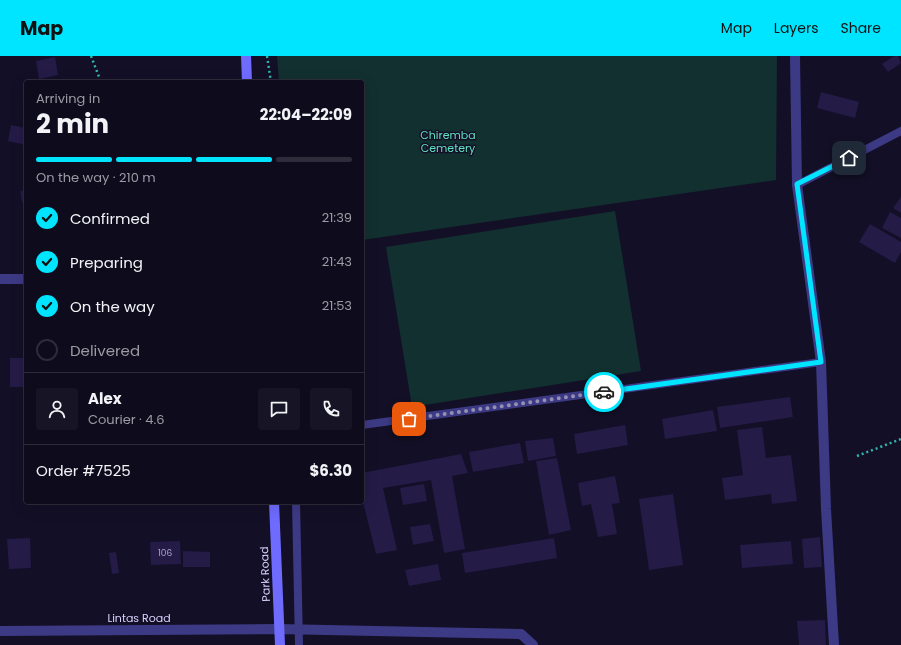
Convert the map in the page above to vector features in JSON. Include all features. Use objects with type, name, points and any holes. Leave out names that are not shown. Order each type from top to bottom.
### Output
[{"type":"street","points":[[246,56],[248,80]]},
{"type":"street","points":[[795,56],[797,184],[821,362],[826,509],[834,645]]},
{"type":"street","points":[[0,279],[24,279]]},
{"type":"street","name":"Park Road","points":[[274,504],[278,629],[280,645]]},
{"type":"street","name":"Lintas Road","points":[[0,631],[278,629],[521,634],[533,645]]},
{"type":"lane","points":[[797,184],[901,131]]},
{"type":"lane","points":[[364,425],[821,362]]},
{"type":"lane","points":[[296,504],[299,645]]},
{"type":"path","points":[[91,56],[100,80]]},
{"type":"path","points":[[267,56],[271,80]]},
{"type":"path","points":[[857,456],[901,439]]},
{"type":"green space","name":"Chiremba Cemetery","points":[[277,56],[777,56],[776,180],[364,240],[364,80],[279,80]]},
{"type":"green space","points":[[615,211],[641,371],[412,407],[386,247]]},
{"type":"building","points":[[894,56],[898,56],[901,63],[888,72],[882,64]]},
{"type":"building","points":[[55,57],[58,75],[39,79],[36,61]]},
{"type":"building","points":[[821,92],[859,102],[855,118],[817,108]]},
{"type":"building","points":[[11,125],[24,128],[24,145],[8,141]]},
{"type":"building","points":[[24,190],[24,202],[22,202],[20,191]]},
{"type":"building","points":[[901,197],[901,213],[893,208]]},
{"type":"building","points":[[890,212],[901,218],[901,238],[882,228]]},
{"type":"building","points":[[870,224],[901,242],[901,252],[895,263],[859,242]]},
{"type":"building","points":[[10,358],[24,358],[24,387],[10,387]]},
{"type":"building","points":[[790,397],[793,417],[720,428],[717,407]]},
{"type":"building","points":[[713,410],[717,431],[665,439],[662,419]]},
{"type":"building","points":[[625,425],[628,445],[577,454],[574,434]]},
{"type":"building","points":[[762,427],[766,458],[791,455],[797,501],[772,504],[771,494],[725,500],[722,478],[743,475],[737,430]]},
{"type":"building","points":[[553,438],[556,456],[528,461],[525,441]]},
{"type":"building","points":[[520,443],[524,463],[473,472],[469,452]]},
{"type":"building","points":[[461,454],[468,473],[452,476],[465,549],[444,553],[431,480],[383,488],[397,550],[376,554],[364,504],[364,473]]},
{"type":"building","points":[[557,458],[571,530],[549,535],[536,461]]},
{"type":"building","points":[[615,476],[620,503],[612,504],[617,534],[598,537],[591,504],[582,506],[578,483]]},
{"type":"building","points":[[424,484],[427,501],[403,505],[400,488]]},
{"type":"building","points":[[673,494],[683,565],[649,570],[639,499]]},
{"type":"building","points":[[430,524],[434,541],[413,545],[410,527]]},
{"type":"building","points":[[820,537],[822,567],[804,568],[802,539]]},
{"type":"building","points":[[30,538],[31,568],[9,569],[7,539]]},
{"type":"building","points":[[554,538],[557,558],[465,573],[462,553]]},
{"type":"building","points":[[180,541],[181,564],[151,565],[150,542]]},
{"type":"building","points":[[791,541],[793,564],[742,568],[740,545]]},
{"type":"building","points":[[183,551],[210,552],[210,567],[183,567]]},
{"type":"building","points":[[116,552],[119,573],[112,574],[109,553]]},
{"type":"building","points":[[438,564],[441,580],[409,586],[405,570]]},
{"type":"building","points":[[825,620],[826,645],[799,645],[797,621]]},
{"type":"way so far","points":[[409,419],[604,392]]},
{"type":"route","points":[[604,392],[821,362],[797,184],[849,158]]}]
